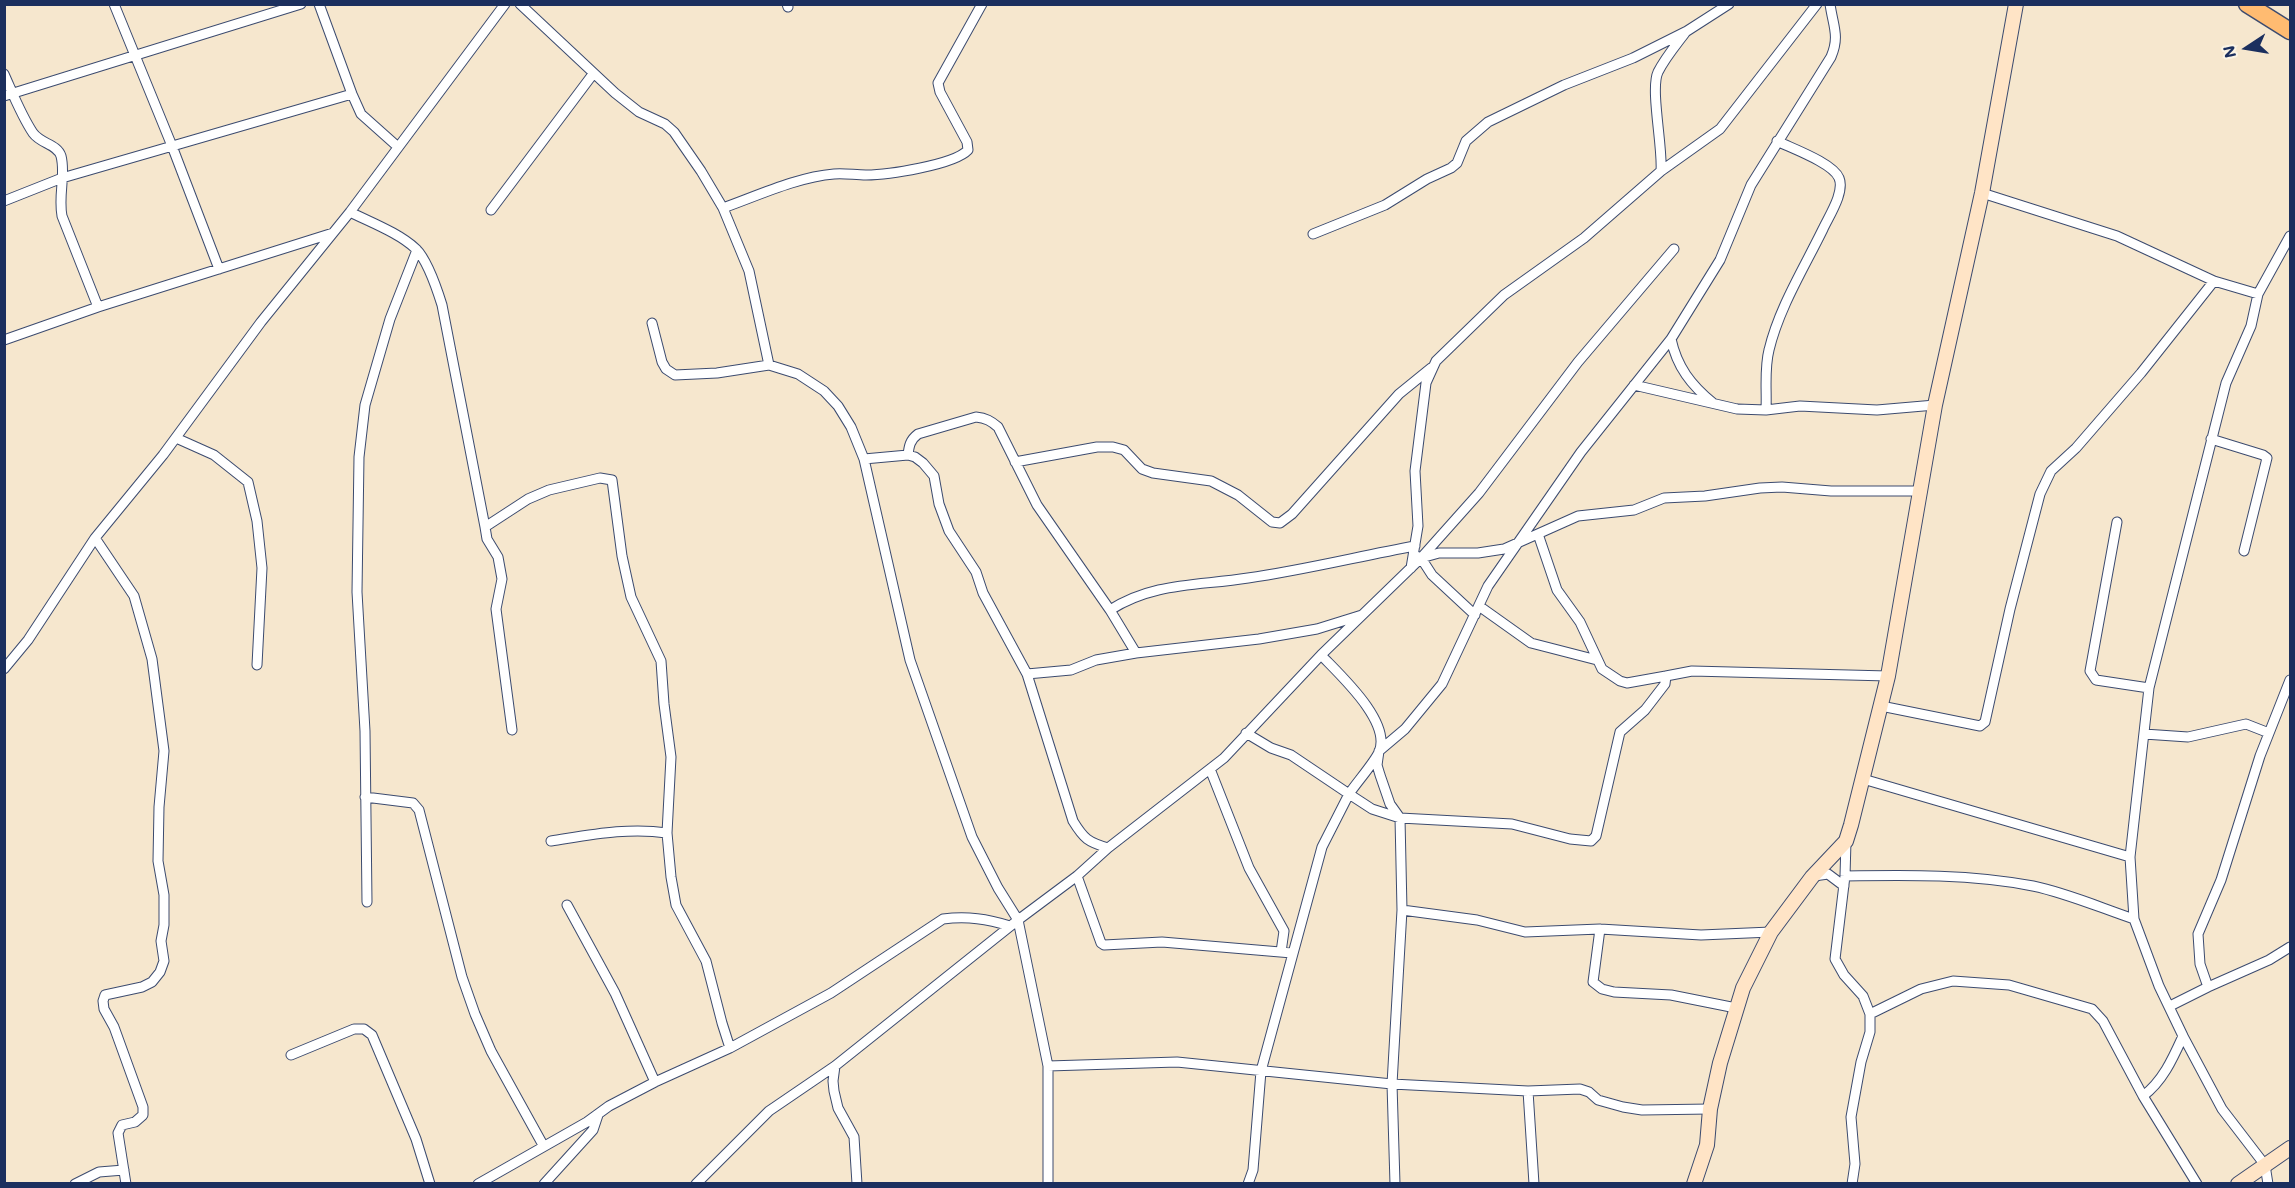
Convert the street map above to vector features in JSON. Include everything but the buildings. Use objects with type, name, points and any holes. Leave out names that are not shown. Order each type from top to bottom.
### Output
[{"type":"highway","points":[[2252,6],[2290,31]]},
{"type":"street","points":[[114,4],[219,269]]},
{"type":"street","points":[[9,94],[301,4]]},
{"type":"street","points":[[319,4],[352,94],[362,114],[398,147]]},
{"type":"street","points":[[4,669],[28,640],[95,538],[176,438],[261,322],[351,212],[505,4]]},
{"type":"street","points":[[520,4],[593,74],[639,112],[665,124],[674,132],[701,171],[723,208],[749,271],[769,365]]},
{"type":"street","points":[[723,208],[787,185],[834,173],[886,175],[948,161],[963,155],[968,150],[967,142],[940,92],[938,83],[982,4]]},
{"type":"street","points":[[1313,234],[1385,205],[1427,179],[1451,168],[1457,163],[1466,141],[1488,122],[1564,85],[1633,58],[1687,31],[1729,4]]},
{"type":"street","points":[[1015,462],[1097,447],[1113,447],[1124,450],[1142,469],[1153,473],[1211,481],[1238,495],[1272,522],[1280,523],[1292,514],[1399,394],[1431,368],[1504,295],[1584,238],[1661,171],[1720,129],[1817,4]]},
{"type":"street","points":[[1248,1184],[1252,1170],[1261,1071],[1322,848],[1349,794],[1379,751],[1405,729],[1442,684],[1488,586],[1515,546],[1581,452],[1671,339],[1720,260],[1751,185],[1831,57],[1837,35],[1830,4]]},
{"type":"street","points":[[1852,1184],[1855,1164],[1851,1117],[1870,1032],[1870,1014],[1863,996],[1844,975],[1835,959],[1846,841],[1888,676],[1935,405],[1982,193],[2016,4]]},
{"type":"street","points":[[1661,171],[1662,156],[1656,97],[1657,74],[1687,31]]},
{"type":"street","points":[[4,74],[9,94],[34,134],[43,143],[54,146],[60,154],[62,178],[59,201],[62,216],[98,307]]},
{"type":"street","points":[[490,210],[593,74]]},
{"type":"street","points":[[4,201],[62,178],[352,94]]},
{"type":"street","points":[[1766,410],[1768,352],[1776,327],[1840,190],[1838,175],[1825,164],[1777,141]]},
{"type":"street","points":[[1982,193],[2117,236],[2214,281],[2258,294]]},
{"type":"street","points":[[351,212],[393,234],[417,250],[434,281],[442,305],[485,527],[488,539],[498,557],[502,579],[496,609],[512,730]]},
{"type":"street","points":[[4,340],[98,307],[333,233]]},
{"type":"street","points":[[2268,1184],[2265,1166],[2222,1109],[2159,986],[2134,919],[2130,856],[2149,688],[2211,439],[2226,383],[2251,326],[2258,294],[2290,236]]},
{"type":"street","points":[[1417,553],[1479,493],[1578,362],[1674,249]]},
{"type":"street","points":[[367,902],[365,731],[357,592],[359,457],[365,405],[390,319],[417,250]]},
{"type":"street","points":[[1881,706],[1980,726],[1985,722],[2010,609],[2040,494],[2051,471],[2076,447],[2141,373],[2214,281]]},
{"type":"street","points":[[652,323],[662,362],[666,369],[675,375],[717,373],[769,365],[798,374],[824,391],[838,406],[851,427],[864,459],[910,660],[972,837],[1014,923],[1048,1066],[1048,1184]]},
{"type":"street","points":[[1671,339],[1680,367],[1688,380],[1714,404]]},
{"type":"street","points":[[696,1184],[769,1111],[835,1066],[1224,758],[1321,655],[1410,569],[1417,553],[1415,471],[1426,383],[1431,368]]},
{"type":"street","points":[[1634,385],[1737,409],[1766,410],[1800,406],[1877,410],[1935,405]]},
{"type":"street","points":[[908,455],[909,445],[918,434],[976,417],[986,418],[998,427],[1037,505],[1110,610],[1136,653]]},
{"type":"street","points":[[176,438],[214,455],[248,482],[257,521],[262,568],[257,665]]},
{"type":"street","points":[[2211,439],[2267,458],[2244,551]]},
{"type":"street","points":[[864,459],[908,455],[923,463],[934,476],[939,504],[949,531],[976,572],[983,593],[1027,674],[1073,821],[1082,836],[1089,842],[1108,848]]},
{"type":"street","points":[[485,527],[528,499],[549,490],[600,478],[612,480],[622,556],[631,597],[661,661],[671,757],[667,832],[676,906],[706,961],[730,1048]]},
{"type":"street","points":[[1110,610],[1142,593],[1160,588],[1248,578],[1417,553],[1493,552],[1515,546],[1578,516],[1634,510],[1664,498],[1705,496],[1782,487],[1831,491],[1919,491]]},
{"type":"street","points":[[2116,522],[2090,671],[2096,680],[2149,688]]},
{"type":"street","points":[[1538,534],[1557,590],[1580,622],[1597,660],[1607,673],[1628,683],[1692,671],[1888,676]]},
{"type":"street","points":[[95,538],[134,596],[152,659],[164,751],[159,807],[158,861],[164,895],[164,925],[161,941],[164,961],[160,972],[152,982],[142,987],[110,993],[105,995],[103,1000],[104,1009],[114,1027],[143,1107],[143,1115],[135,1122],[122,1125],[118,1133],[126,1184]]},
{"type":"street","points":[[1417,553],[1432,575],[1477,610],[1531,643],[1597,660]]},
{"type":"street","points":[[1027,674],[1071,670],[1096,660],[1136,653],[1259,639],[1317,629],[1365,614]]},
{"type":"street","points":[[1321,655],[1353,689],[1376,720],[1380,732],[1377,765],[1390,804],[1400,818],[1402,910],[1392,1084],[1395,1184]]},
{"type":"street","points":[[1246,733],[1271,748],[1291,755],[1372,809],[1400,818],[1512,824],[1570,839],[1591,841],[1596,836],[1616,741],[1620,732],[1645,710],[1665,684],[1666,676]]},
{"type":"street","points":[[2208,987],[2200,964],[2198,934],[2221,880],[2269,734],[2290,680]]},
{"type":"street","points":[[2144,734],[2188,737],[2246,724],[2269,734]]},
{"type":"street","points":[[1210,769],[1249,868],[1284,931],[1281,952]]},
{"type":"street","points":[[1863,779],[2130,856]]},
{"type":"street","points":[[365,797],[413,803],[419,810],[462,976],[475,1014],[491,1052],[543,1145]]},
{"type":"street","points":[[551,841],[621,831],[667,832]]},
{"type":"street","points":[[1694,1184],[1707,1145],[1710,1109],[1720,1063],[1743,988],[1771,932],[1812,877],[1846,841]]},
{"type":"street","points":[[1812,877],[1828,874],[1844,881],[1910,875],[1995,879],[2036,887],[2134,919]]},
{"type":"street","points":[[1077,876],[1101,944],[1162,942],[1292,953]]},
{"type":"street","points":[[567,905],[615,993],[655,1082]]},
{"type":"street","points":[[1402,910],[1477,920],[1525,932],[1600,929],[1701,934],[1771,932]]},
{"type":"street","points":[[478,1184],[598,1115],[609,1106],[730,1048],[831,993],[943,920],[964,917],[1014,923]]},
{"type":"street","points":[[1600,929],[1593,982],[1596,987],[1614,992],[1671,995],[1736,1008]]},
{"type":"street","points":[[2170,1006],[2269,960],[2290,947]]},
{"type":"street","points":[[1870,1014],[1921,989],[1953,981],[2009,985],[2092,1009],[2103,1021],[2144,1096],[2197,1184]]},
{"type":"street","points":[[291,1055],[354,1029],[364,1029],[372,1035],[416,1139],[425,1174],[430,1184]]},
{"type":"street","points":[[2144,1096],[2155,1087],[2172,1060],[2183,1036]]},
{"type":"street","points":[[1048,1066],[1177,1062],[1392,1084],[1528,1091],[1580,1089],[1589,1092],[1598,1100],[1642,1110],[1710,1109]]},
{"type":"street","points":[[835,1066],[833,1081],[838,1108],[854,1137],[857,1184]]},
{"type":"street","points":[[1528,1091],[1534,1184]]},
{"type":"street","points":[[543,1184],[593,1131],[598,1115]]},
{"type":"street","points":[[2238,1184],[2290,1148]]},
{"type":"street","points":[[75,1184],[99,1172],[124,1170]]}]
